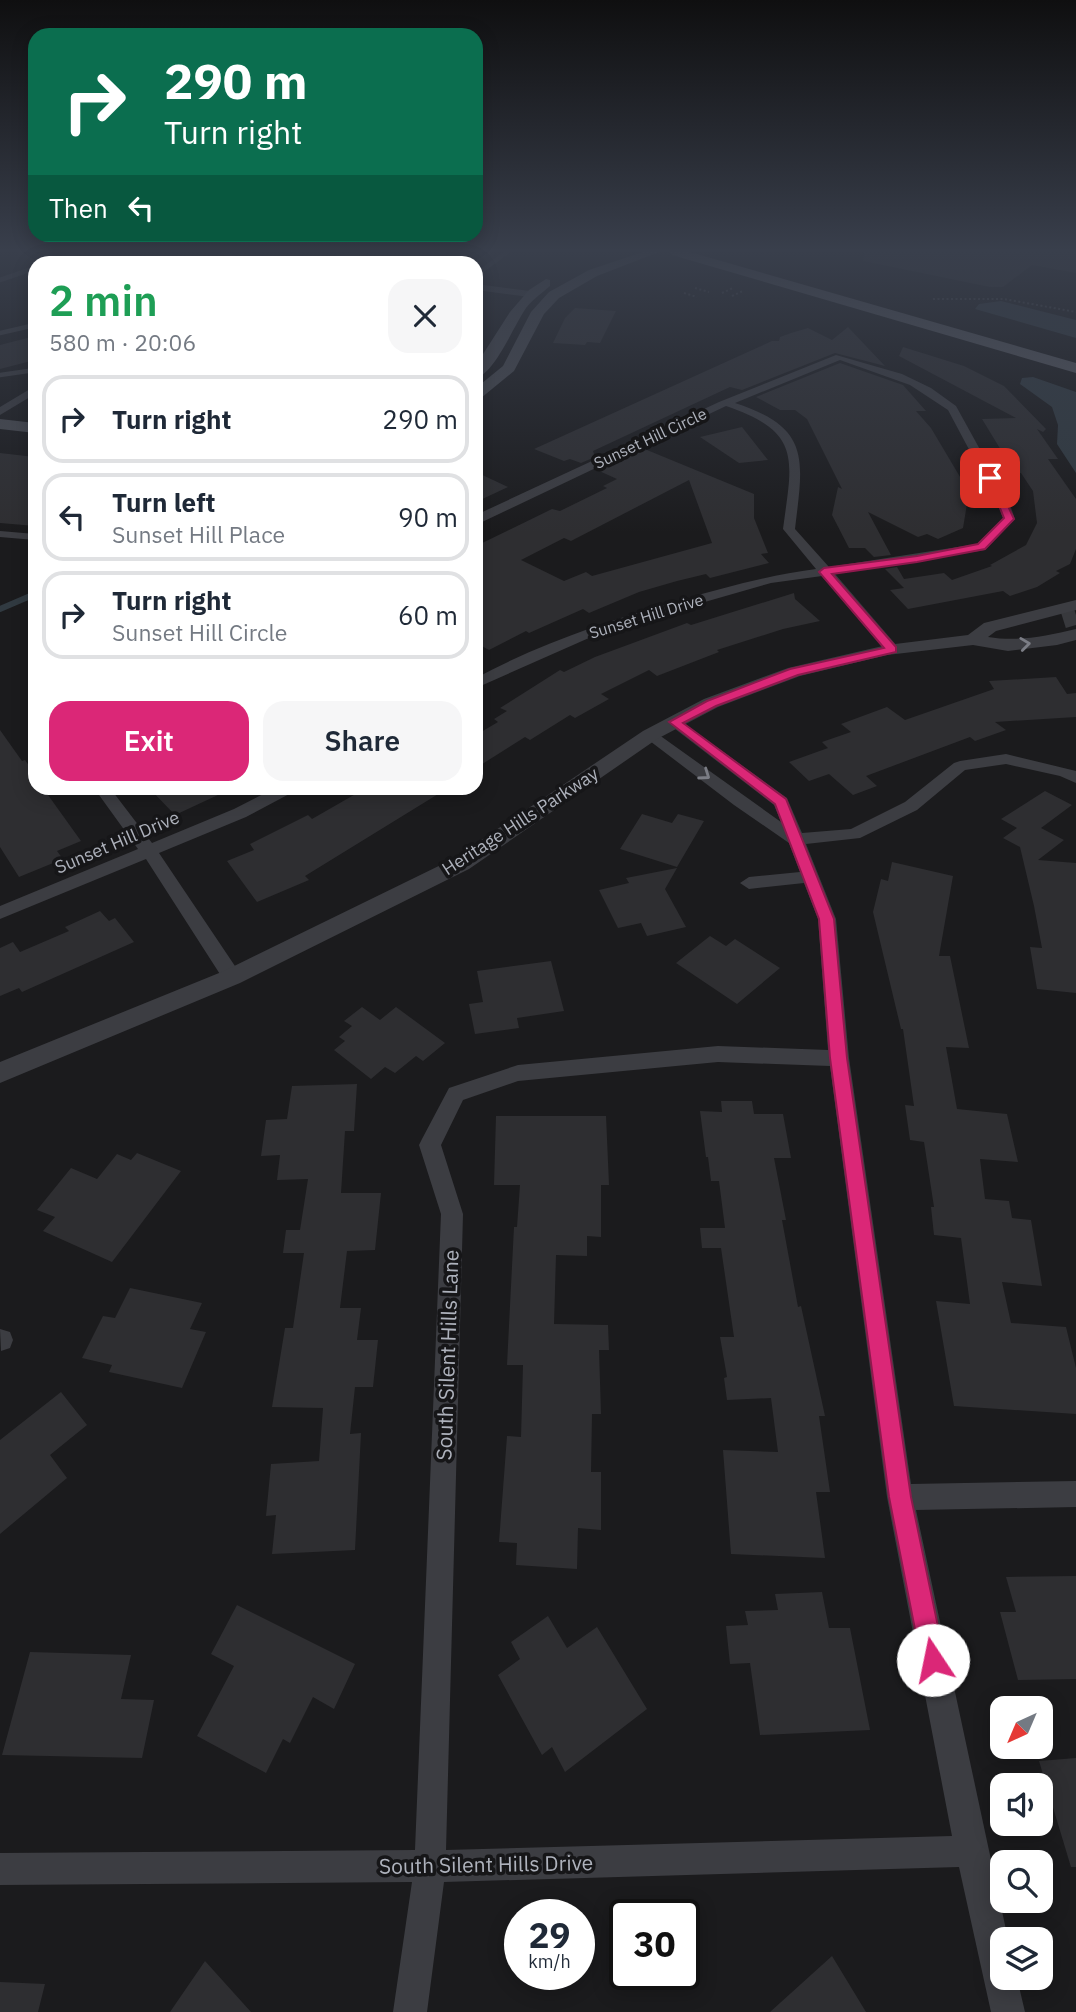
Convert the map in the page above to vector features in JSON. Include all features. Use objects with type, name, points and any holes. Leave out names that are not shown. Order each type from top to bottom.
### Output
[{"type":"main road","points":[[483,366],[496,346]]},
{"type":"main road","points":[[483,389],[509,368],[520,346]]},
{"type":"main road","points":[[1001,346],[1076,368]]},
{"type":"main road","points":[[1044,346],[1076,355]]},
{"type":"main road","points":[[0,424],[28,427]]},
{"type":"main road","points":[[0,438],[28,440]]},
{"type":"street","name":"Sunset Hill Circle","points":[[483,517],[726,403],[839,357],[901,377],[940,397],[952,408],[1003,502],[1009,519],[981,547],[824,572]]},
{"type":"street","points":[[0,412],[28,394]]},
{"type":"street","points":[[726,403],[768,419],[785,437],[795,458],[789,529],[892,649]]},
{"type":"street","name":"Sunset Hill Drive","points":[[483,680],[505,668],[602,627],[770,579],[824,572]]},
{"type":"street","name":"Heritage Hills Parkway","points":[[977,637],[990,627],[1076,605]]},
{"type":"street","name":"Heritage Hills Parkway","points":[[977,637],[1008,646],[1065,627]]},
{"type":"street","name":"Heritage Hills Parkway","points":[[0,1073],[232,977],[461,864],[650,735],[711,703],[794,672],[892,649],[1065,627]]},
{"type":"street","points":[[675,722],[781,802],[808,877],[827,919],[839,1058],[900,1497],[971,1851],[1008,2012]]},
{"type":"street","points":[[650,735],[758,816],[795,839],[854,834],[911,806],[960,766],[1006,759],[1065,772],[1076,778]]},
{"type":"street","points":[[107,795],[149,851],[232,977]]},
{"type":"street","name":"Sunset Hill Drive","points":[[0,914],[240,813],[274,795]]},
{"type":"street","points":[[749,883],[808,877]]},
{"type":"street","name":"South Silent Hills Lane","points":[[410,2012],[430,1866],[452,1214],[430,1145],[456,1094],[518,1073],[705,1055],[839,1058]]},
{"type":"street","points":[[900,1497],[1076,1494]]},
{"type":"street","name":"South Silent Hills Drive","points":[[0,1869],[430,1866],[971,1851]]},
{"type":"lane","points":[[0,375],[28,371]]},
{"type":"lane","points":[[0,534],[28,536]]},
{"type":"shaded area","points":[[1033,377],[1076,392],[1076,473],[1057,444],[1058,425],[1052,407],[1020,384],[1022,378]]},
{"type":"building","points":[[0,346],[28,346],[28,362],[0,369]]},
{"type":"building","points":[[761,346],[866,346],[885,366],[835,353],[742,390],[730,387],[593,451],[595,457],[581,463],[570,459],[564,461],[534,449]]},
{"type":"building","points":[[903,347],[964,366],[1004,386],[1046,429],[1043,432],[1037,429],[1058,459],[1048,459],[1076,499],[1076,549],[1070,564],[1056,571],[1060,573],[1037,587],[1010,596],[1003,591],[908,609],[890,590],[904,588],[885,569],[897,567],[904,579],[944,573],[952,580],[992,566],[990,565],[1026,545],[1037,523],[1033,491],[1021,473],[1015,473],[982,419],[1016,418],[899,356]]},
{"type":"building","points":[[840,363],[903,385],[926,411],[916,411],[931,428],[969,492],[963,528],[938,539],[927,534],[918,537],[868,512],[891,555],[874,557],[865,548],[849,548],[832,515],[838,487],[842,489],[807,419],[795,410],[780,410],[756,397]]},
{"type":"building","points":[[742,427],[768,460],[739,463],[700,437]]},
{"type":"building","points":[[647,450],[754,494],[754,518],[768,553],[761,554],[769,563],[710,578],[706,574],[639,592],[589,613],[583,609],[529,633],[526,631],[489,650],[483,647],[483,543],[552,509],[560,511],[607,488],[603,486],[617,479],[597,470],[630,454]],"holes":[[[689,480],[712,543],[592,576],[586,572],[564,581],[521,560],[564,538],[571,541]]]},
{"type":"building","points":[[0,453],[28,456],[28,525],[0,523]]},
{"type":"building","points":[[483,475],[508,487],[483,499]]},
{"type":"building","points":[[794,593],[795,599],[820,621],[783,629],[717,650],[719,652],[657,676],[649,670],[601,694],[609,699],[575,718],[570,715],[530,740],[525,737],[483,764],[483,731],[498,722],[494,719],[507,711],[500,708],[560,670],[564,672],[595,657],[687,623],[691,625]]},
{"type":"building","points":[[1056,677],[1067,694],[1076,693],[1076,717],[995,722],[1006,730],[975,741],[970,737],[866,776],[877,786],[853,795],[829,774],[809,781],[789,762],[828,748],[822,742],[851,732],[841,724],[887,707],[905,720],[994,689],[989,681]]},
{"type":"building","points":[[0,730],[22,761],[25,760],[28,764],[28,795],[48,795],[81,841],[57,851],[63,859],[19,877],[0,847]]},
{"type":"building","points":[[1045,791],[1072,805],[1041,828],[1064,840],[1038,860],[1076,863],[1076,993],[1037,989],[1030,947],[1042,948],[1034,906],[1020,847],[1003,838],[1017,828],[1001,819]]},
{"type":"building","points":[[156,795],[218,795],[175,815]]},
{"type":"building","points":[[354,795],[437,795],[305,876],[309,880],[257,902],[227,861],[254,850],[250,844],[308,815],[312,819]]},
{"type":"building","points":[[642,814],[672,823],[678,814],[704,821],[677,867],[620,849]]},
{"type":"building","points":[[892,862],[953,876],[939,956],[950,956],[969,1048],[946,1047],[957,1109],[1007,1114],[1018,1162],[980,1159],[985,1199],[1009,1201],[1012,1218],[1031,1220],[1042,1286],[1002,1282],[1011,1323],[1066,1327],[1076,1368],[1076,1414],[954,1406],[936,1301],[970,1304],[961,1238],[934,1235],[931,1207],[934,1207],[924,1142],[910,1140],[905,1105],[914,1106],[903,1029],[873,912],[881,879],[888,881]]},
{"type":"building","points":[[677,868],[665,889],[686,927],[647,936],[641,923],[618,928],[599,890],[629,883],[626,878]]},
{"type":"building","points":[[100,911],[109,921],[115,918],[134,942],[22,992],[19,988],[0,996],[0,948],[13,942],[20,952],[69,931],[65,927]]},
{"type":"building","points":[[710,936],[726,946],[735,939],[780,968],[737,1004],[676,963]]},
{"type":"building","points":[[551,961],[564,1011],[517,1018],[519,1028],[475,1034],[469,1004],[483,1002],[477,971]]},
{"type":"building","points":[[362,1007],[380,1020],[396,1007],[445,1043],[423,1061],[416,1056],[395,1073],[385,1067],[371,1079],[334,1050],[345,1041],[339,1037],[352,1026],[344,1021]]},
{"type":"building","points":[[357,1084],[354,1131],[345,1131],[341,1193],[381,1193],[375,1250],[347,1251],[340,1308],[361,1308],[357,1340],[378,1340],[373,1387],[355,1387],[350,1434],[361,1433],[355,1550],[272,1554],[276,1515],[266,1516],[271,1464],[319,1461],[323,1408],[272,1407],[285,1328],[293,1328],[304,1253],[283,1253],[286,1230],[300,1230],[308,1179],[277,1180],[280,1155],[261,1156],[266,1120],[287,1119],[292,1086]]},
{"type":"building","points":[[721,1101],[752,1101],[754,1114],[783,1114],[791,1158],[774,1158],[786,1220],[782,1220],[798,1307],[801,1306],[825,1416],[819,1416],[830,1492],[816,1492],[825,1558],[731,1554],[723,1450],[778,1452],[771,1398],[727,1400],[724,1378],[727,1377],[720,1337],[734,1337],[721,1248],[702,1248],[700,1228],[725,1228],[719,1181],[711,1181],[700,1111],[722,1112]]},
{"type":"building","points":[[496,1116],[606,1116],[609,1185],[601,1185],[601,1237],[587,1236],[587,1256],[556,1255],[554,1324],[608,1325],[609,1350],[599,1350],[601,1414],[592,1414],[591,1472],[601,1472],[601,1530],[578,1528],[577,1569],[516,1565],[517,1543],[499,1542],[507,1436],[521,1437],[523,1365],[507,1365],[514,1227],[517,1227],[520,1185],[494,1185]]},
{"type":"building","points":[[137,1153],[181,1171],[112,1262],[43,1231],[55,1217],[37,1210],[71,1168],[97,1179],[117,1154],[131,1160]]},
{"type":"building","points":[[130,1288],[202,1303],[190,1329],[206,1332],[182,1388],[109,1372],[112,1365],[82,1358],[103,1316],[115,1318]]},
{"type":"building","points":[[61,1392],[87,1425],[50,1455],[67,1478],[0,1534],[0,1440]]},
{"type":"building","points":[[1076,1576],[1076,1679],[1018,1680],[1000,1612],[1016,1612],[1006,1577]]},
{"type":"building","points":[[822,1592],[829,1628],[850,1628],[870,1730],[760,1735],[750,1663],[730,1664],[726,1626],[748,1625],[745,1611],[778,1610],[775,1594]]},
{"type":"building","points":[[237,1605],[355,1664],[334,1709],[313,1697],[290,1743],[283,1739],[266,1773],[197,1736],[234,1666],[211,1654]]},
{"type":"building","points":[[548,1616],[567,1648],[597,1627],[647,1709],[565,1772],[552,1747],[542,1755],[498,1675],[520,1659],[511,1642]]},
{"type":"building","points":[[30,1652],[131,1655],[121,1699],[154,1700],[142,1758],[2,1755]]},
{"type":"building","points":[[1076,1758],[1076,1867],[1071,1867],[1053,1807],[1053,1773],[1043,1773],[1039,1761]]},
{"type":"building","points":[[832,1956],[866,2012],[770,2012]]},
{"type":"building","points":[[205,1961],[251,2012],[170,2012]]},
{"type":"building","points":[[0,1982],[45,1984],[38,2012],[0,2012]]},
{"type":"waterway","points":[[0,609],[28,597]]},
{"type":"tunnel","points":[[1063,619],[1076,615]]},
{"type":"route","points":[[933,1660],[900,1497],[839,1058],[827,919],[808,877],[781,802],[675,722],[711,703],[794,672],[892,649],[824,572],[981,547],[1009,519],[990,478]]}]
